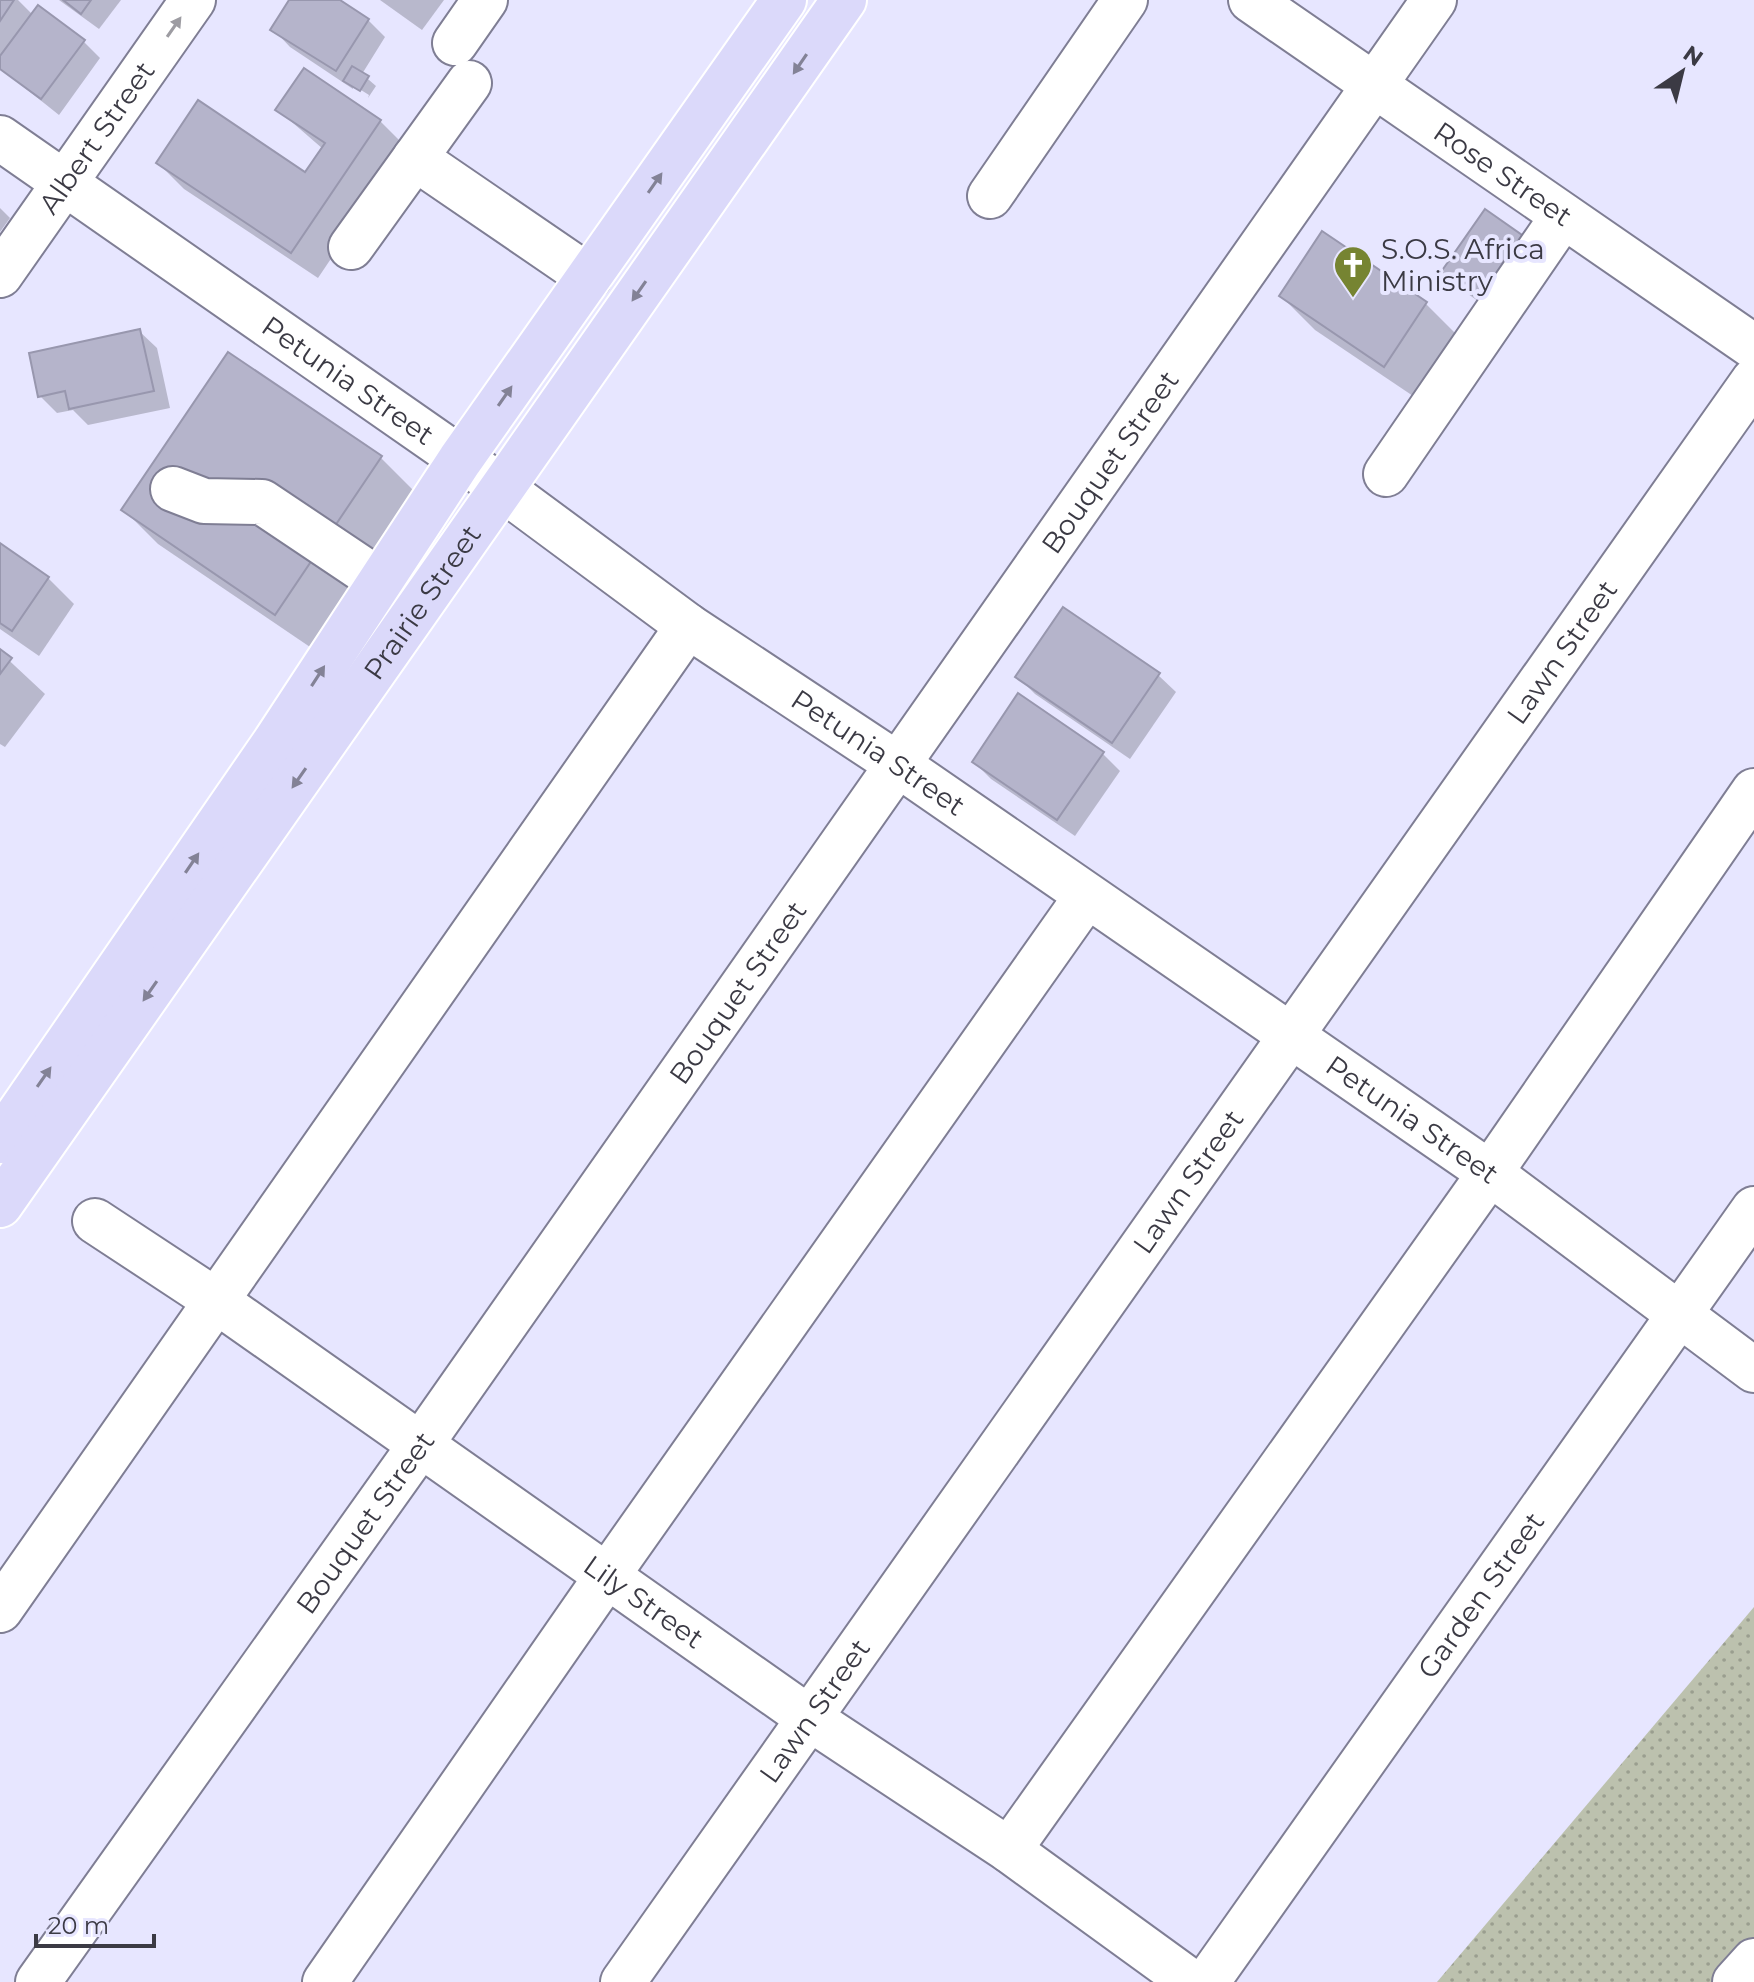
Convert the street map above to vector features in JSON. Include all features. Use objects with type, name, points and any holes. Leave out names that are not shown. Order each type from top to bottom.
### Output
[{"type":"main road","name":"Prairie Street","points":[[0,1141],[275,742],[460,460],[784,0]]},
{"type":"main road","name":"Prairie Street","points":[[0,1205],[844,0]]},
{"type":"street","name":"Albert Street","points":[[0,275],[193,0]]},
{"type":"street","points":[[351,247],[415,158],[462,63],[485,0]]},
{"type":"street","points":[[990,196],[1125,0]]},
{"type":"street","name":"Rose Street","points":[[1251,0],[1754,347]]},
{"type":"street","name":"Bouquet Street","points":[[38,1982],[421,1444],[1434,0]]},
{"type":"street","name":"Petunia Street","points":[[0,138],[500,487],[688,626],[897,764],[1490,1173],[1754,1370]]},
{"type":"street","points":[[415,158],[589,277]]},
{"type":"street","points":[[1386,474],[1563,216]]},
{"type":"street","name":"Lawn Street","points":[[623,1982],[1292,1039],[1754,380]]},
{"type":"street","points":[[173,489],[204,501],[247,499],[262,502],[380,581]]},
{"type":"street","points":[[0,1610],[688,626]]},
{"type":"street","points":[[1009,1850],[1490,1173],[1754,791]]},
{"type":"street","points":[[325,1982],[1086,897]]},
{"type":"street","name":"Garden Street","points":[[1207,1982],[1754,1209]]},
{"type":"street","name":"Lily Street","points":[[95,1221],[215,1300],[809,1718],[1009,1850],[1191,1982]]},
{"type":"street","points":[[1735,1982],[1754,1961]]},
{"type":"green space","points":[[1754,1607],[1754,1939],[1715,1982],[1437,1982]]},
{"type":"building","points":[[0,0],[14,0],[0,21]]},
{"type":"building","points":[[63,0],[91,0],[81,14]]},
{"type":"building","points":[[289,0],[340,0],[369,19],[336,71],[270,30]]},
{"type":"building","points":[[38,5],[85,40],[41,99],[0,69],[0,56]]},
{"type":"building","points":[[352,66],[369,76],[360,91],[343,81]]},
{"type":"building","points":[[304,68],[381,120],[291,253],[156,163],[198,100],[305,172],[325,143],[275,110]]},
{"type":"building","points":[[1485,209],[1532,242],[1488,305],[1441,272]]},
{"type":"building","name":"S.O.S. Africa Ministry","points":[[1322,231],[1427,302],[1384,367],[1279,296]]},
{"type":"building","points":[[140,329],[154,391],[69,409],[65,391],[38,397],[29,353]]},
{"type":"building","points":[[228,352],[382,456],[275,615],[121,510]]},
{"type":"building","points":[[0,543],[49,577],[12,631],[0,623]]},
{"type":"building","points":[[1063,607],[1160,673],[1112,743],[1015,677]]},
{"type":"building","points":[[0,649],[12,658],[0,674]]},
{"type":"building","points":[[1018,693],[1104,752],[1057,820],[972,762]]},
{"type":"place","name":"S.O.S. Africa Ministry","points":[[1353,299]]}]
